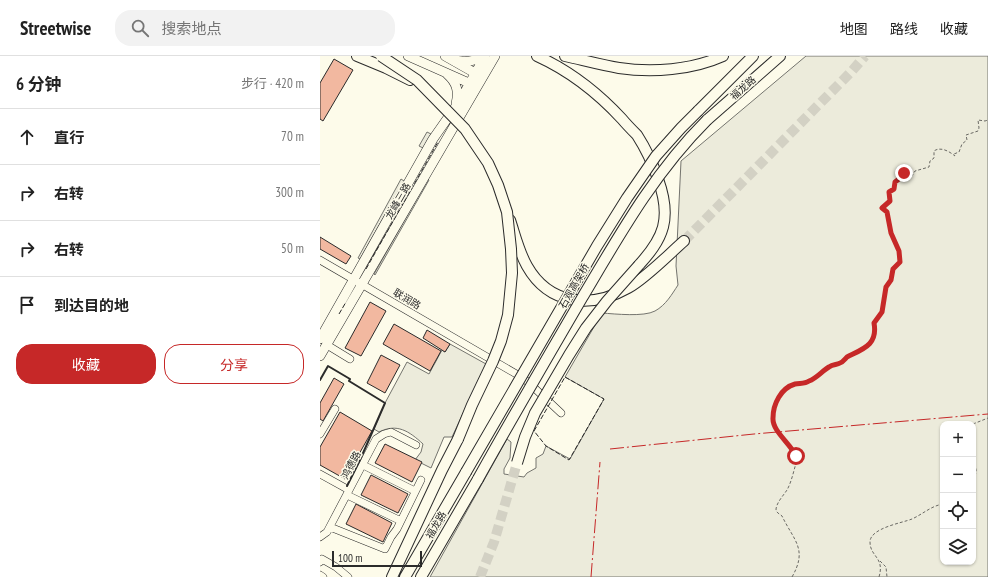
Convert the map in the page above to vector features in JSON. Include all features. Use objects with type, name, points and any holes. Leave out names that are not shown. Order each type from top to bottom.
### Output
[{"type":"highway","points":[[357,56],[407,78],[451,108]]},
{"type":"highway","points":[[381,56],[417,80],[451,108],[488,163],[498,185],[522,255],[535,277],[545,288],[566,299],[578,301],[605,297],[618,293],[629,287],[684,241]]},
{"type":"highway","points":[[517,464],[525,437],[535,413],[569,355],[586,328],[658,240],[664,226],[662,189],[646,149],[636,134],[594,92],[570,74],[537,56]]},
{"type":"highway","points":[[564,56],[620,68],[646,70],[680,68],[722,56]]},
{"type":"highway","name":"福龙路","points":[[698,111],[753,56]]},
{"type":"highway","name":"福龙路","points":[[707,120],[780,56]]},
{"type":"highway","name":"石观高架桥","points":[[466,472],[627,198],[656,156],[698,111]]},
{"type":"highway","name":"石观高架桥","points":[[478,479],[527,392],[637,207],[669,161],[707,120]]},
{"type":"highway","points":[[392,577],[458,439],[501,341],[508,316],[512,273],[507,212]]},
{"type":"highway","name":"福龙路","points":[[405,577],[466,472]]},
{"type":"highway","name":"福龙路","points":[[421,577],[478,479]]},
{"type":"main road","points":[[408,56],[469,83],[477,77],[450,58]]},
{"type":"main road","points":[[450,58],[466,62],[474,61],[484,56]]},
{"type":"main road","name":"龙峰三路","points":[[324,342],[363,284],[477,77],[484,56]]},
{"type":"main road","name":"龙峰三路","points":[[477,77],[495,56]]},
{"type":"main road","points":[[446,73],[453,80],[458,95],[451,108]]},
{"type":"main road","name":"龙峰三路","points":[[320,356],[324,342],[354,279],[451,108],[469,83]]},
{"type":"street","name":"联润路","points":[[320,260],[363,284],[422,323],[484,355],[525,379],[561,413]]},
{"type":"street","points":[[324,342],[350,359]]},
{"type":"street","points":[[320,434],[335,409]]},
{"type":"street","name":"鸿德路","points":[[320,536],[326,534],[376,439],[384,434],[392,432],[416,445]]},
{"type":"street","points":[[362,465],[415,491]]},
{"type":"street","points":[[320,474],[348,492],[401,521]]},
{"type":"street","points":[[330,527],[384,549],[396,531],[421,480]]},
{"type":"street","points":[[320,562],[322,559],[336,567],[348,577]]},
{"type":"path","points":[[792,577],[797,567],[800,553],[782,516],[776,510],[780,498],[787,489],[793,474],[794,465],[797,460],[793,450],[782,437],[774,424],[772,417],[776,403],[781,393],[790,386],[811,380],[831,366],[840,363],[848,357],[861,351],[871,343],[875,335],[876,328],[874,323],[882,312],[886,287],[891,280],[893,269],[900,262],[899,251],[891,233],[887,212],[882,208],[890,201],[889,192],[894,189],[895,182],[899,179],[901,174],[904,173],[910,179],[914,171],[929,167],[930,161],[934,158],[934,151],[940,149],[951,152],[955,156],[954,154],[959,152],[961,146],[966,140],[966,136],[978,131],[980,128],[978,120],[988,120]]},
{"type":"path","points":[[976,423],[988,418]]},
{"type":"path","points":[[879,577],[881,566],[872,549],[870,540],[872,536],[887,527],[913,518],[931,507],[940,505]]},
{"type":"path","points":[[879,561],[886,567],[887,577]]},
{"type":"shaded area","points":[[806,56],[988,56],[988,577],[430,577],[507,439],[511,442],[510,458],[504,469],[504,474],[524,477],[527,473],[536,468],[536,458],[543,454],[546,446],[570,459],[604,399],[565,377],[602,313],[629,315],[644,314],[655,311],[662,306],[678,285],[676,266],[681,161]]},
{"type":"shaded area","points":[[427,132],[431,134],[423,148],[419,146]]},
{"type":"shaded area","points":[[401,179],[404,181],[360,259],[358,258]]},
{"type":"shaded area","points":[[428,179],[429,180],[375,275],[374,274]]},
{"type":"shaded area","points":[[450,344],[486,364],[452,437],[444,437],[431,468],[415,460],[421,452],[423,444],[413,435],[397,428],[385,429],[379,432],[374,429],[385,403],[407,362],[429,374],[442,350],[445,352]]},
{"type":"building","points":[[334,59],[353,70],[323,121],[320,119],[320,83]]},
{"type":"building","points":[[320,237],[351,256],[346,264],[320,249]]},
{"type":"building","points":[[370,302],[386,311],[361,356],[345,348]]},
{"type":"building","points":[[394,324],[441,351],[430,371],[383,344]]},
{"type":"building","points":[[427,330],[450,344],[445,352],[423,338]]},
{"type":"building","points":[[381,355],[400,365],[385,393],[367,383]]},
{"type":"building","points":[[334,378],[344,384],[323,421],[320,419],[320,403]]},
{"type":"building","points":[[340,412],[372,431],[345,479],[320,465],[320,447]]},
{"type":"building","points":[[385,444],[422,462],[412,482],[375,463]]},
{"type":"building","points":[[371,475],[408,494],[398,513],[361,495]]},
{"type":"building","points":[[356,504],[392,523],[383,542],[346,524]]},
{"type":"tunnel","points":[[684,241],[865,56]]},
{"type":"tunnel","points":[[480,577],[494,542],[517,463]]},
{"type":"fence","points":[[366,269],[438,142]]},
{"type":"fence","points":[[339,314],[346,302]]},
{"type":"fence","points":[[565,377],[604,399],[569,460],[546,446],[534,431],[565,377]]},
{"type":"wall","points":[[320,380],[328,366],[385,403],[347,486]]},
{"type":"power","points":[[610,449],[754,434],[988,414]]},
{"type":"power","points":[[591,577],[600,462]]},
{"type":"route","points":[[796,456],[788,442],[782,437],[774,424],[772,417],[774,408],[779,396],[784,390],[790,386],[805,383],[811,380],[831,366],[837,365],[848,357],[861,351],[871,343],[875,335],[876,328],[874,323],[882,312],[882,303],[887,284],[891,280],[893,269],[900,262],[898,255],[899,251],[891,233],[890,221],[888,219],[887,212],[882,208],[887,202],[890,201],[889,192],[894,189],[895,182],[899,179],[901,174],[904,173]]}]
